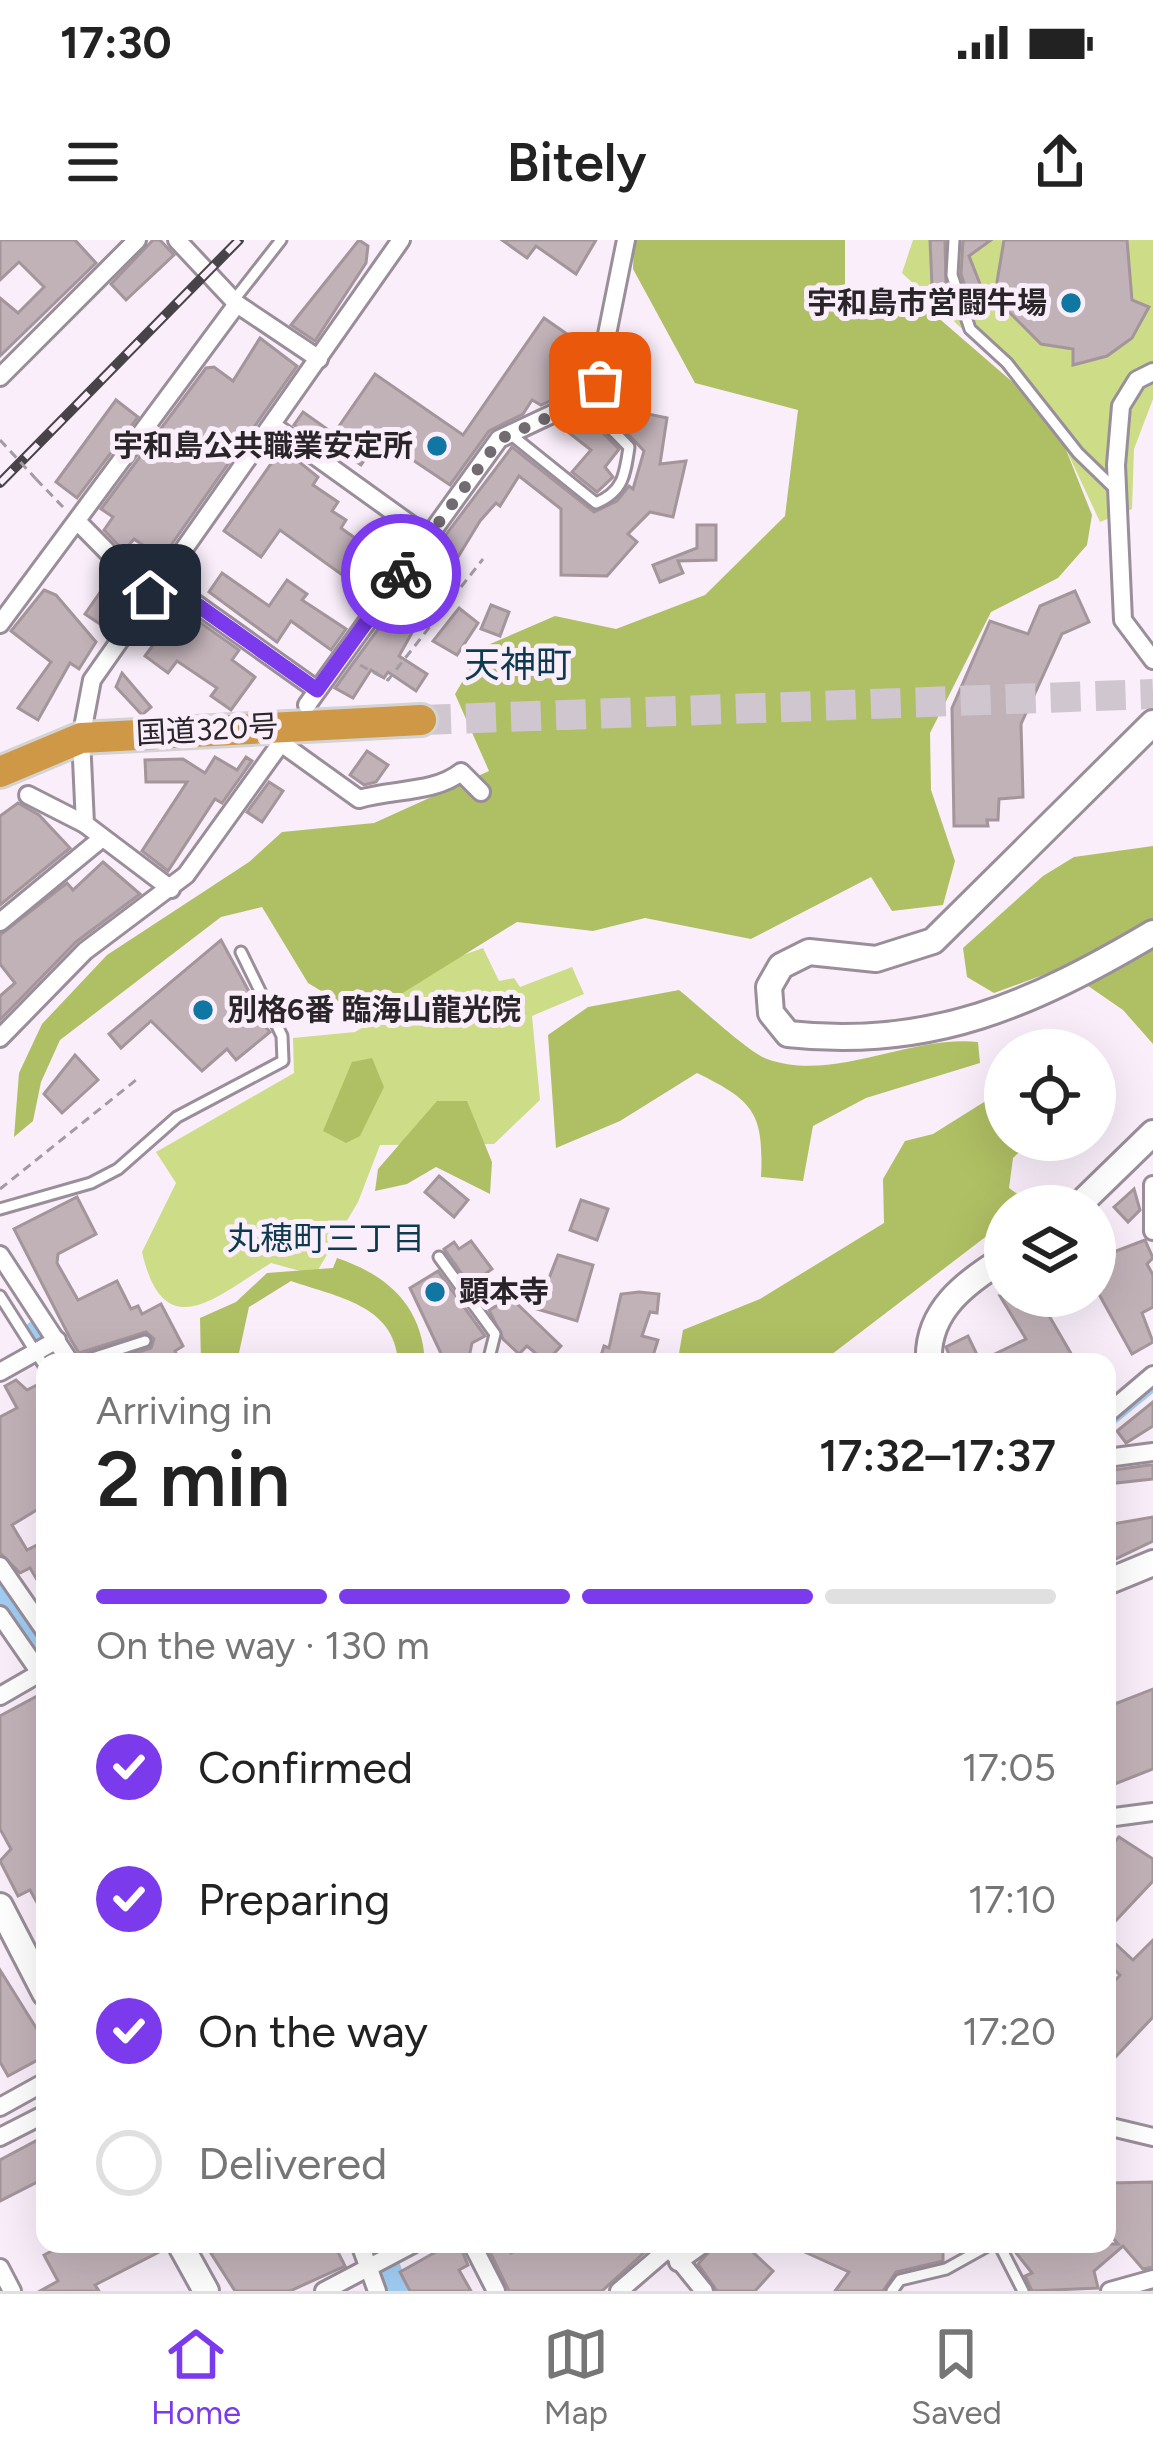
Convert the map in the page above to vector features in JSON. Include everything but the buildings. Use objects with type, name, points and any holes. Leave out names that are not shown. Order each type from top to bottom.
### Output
[{"type":"highway","name":"国道320号","points":[[0,772],[81,738],[421,720]]},
{"type":"street","points":[[0,377],[137,240]]},
{"type":"street","points":[[177,240],[235,302],[319,359]]},
{"type":"street","points":[[85,824],[81,738],[92,680],[319,359],[389,249],[401,240]]},
{"type":"street","points":[[161,579],[312,698],[509,433],[584,401],[600,383],[611,296],[626,240]]},
{"type":"street","points":[[0,624],[235,302]]},
{"type":"street","points":[[1153,371],[1137,380],[1121,406],[1117,491],[1124,620],[1153,659]]},
{"type":"street","points":[[272,425],[428,537]]},
{"type":"street","points":[[77,521],[150,595]]},
{"type":"street","points":[[1153,723],[933,940],[875,959],[808,952],[782,966],[770,987],[771,1013],[788,1034],[817,1037],[978,1022],[1061,985],[1153,934]]},
{"type":"street","points":[[0,1038],[85,951],[171,889],[281,742],[359,799],[446,784],[460,772],[481,792]]},
{"type":"street","points":[[28,795],[85,824],[171,889]]},
{"type":"street","points":[[0,922],[101,839]]},
{"type":"street","points":[[1099,1185],[1153,1132]]},
{"type":"street","points":[[1153,1185],[1153,1231]]},
{"type":"street","points":[[0,1255],[20,1284],[46,1350]]},
{"type":"street","points":[[930,1353],[935,1322],[954,1294],[984,1273]]},
{"type":"street","points":[[0,1372],[36,1355]]},
{"type":"street","points":[[1116,1407],[1153,1376]]},
{"type":"street","points":[[1116,1457],[1153,1452]]},
{"type":"street","points":[[1116,1578],[1153,1563]]},
{"type":"street","points":[[0,1567],[36,1618]]},
{"type":"street","points":[[0,1615],[36,1664]]},
{"type":"street","points":[[0,1696],[36,1678]]},
{"type":"street","points":[[1116,1817],[1153,1812]]},
{"type":"street","points":[[0,1906],[36,1976]]},
{"type":"street","points":[[0,2107],[36,2087]]},
{"type":"street","points":[[0,2137],[36,2119]]},
{"type":"street","points":[[1116,2128],[1153,2137]]},
{"type":"street","points":[[185,2253],[206,2291]]},
{"type":"street","points":[[368,2253],[378,2264],[377,2291]]},
{"type":"street","points":[[324,2291],[397,2253]]},
{"type":"street","points":[[477,2253],[496,2291]]},
{"type":"street","points":[[619,2291],[668,2253]]},
{"type":"street","points":[[673,2253],[704,2291]]},
{"type":"street","points":[[0,2268],[12,2291]]},
{"type":"street","points":[[1110,2291],[1153,2279]]},
{"type":"lane","points":[[235,302],[281,240]]},
{"type":"lane","points":[[954,240],[952,275],[970,329],[1117,491]]},
{"type":"lane","points":[[509,433],[596,503],[614,496],[624,480],[629,447],[584,401]]},
{"type":"lane","points":[[0,1209],[92,1183],[118,1168],[176,1117],[283,1061],[282,1036],[241,952]]},
{"type":"lane","points":[[439,1257],[495,1334],[490,1353]]},
{"type":"lane","points":[[20,1284],[0,1296],[46,1350]]},
{"type":"lane","points":[[108,1353],[146,1341]]},
{"type":"lane","points":[[892,2291],[900,2280],[946,2269],[977,2253]]},
{"type":"lane","points":[[1000,2253],[1023,2291]]},
{"type":"path","points":[[0,440],[54,498]]},
{"type":"path","points":[[344,653],[388,680],[483,559]]},
{"type":"path","points":[[0,1189],[136,1080]]},
{"type":"green space","points":[[634,240],[845,240],[845,297],[935,315],[1053,417],[1092,515],[1087,545],[1058,578],[991,612],[930,733],[931,790],[955,861],[943,905],[892,911],[871,877],[751,939],[645,918],[593,931],[517,922],[364,1017],[308,983],[262,907],[221,917],[60,1040],[41,1082],[33,1121],[14,1137],[19,1073],[42,1024],[107,955],[249,862],[282,832],[374,823],[489,771],[455,694],[483,647],[555,616],[616,629],[705,595],[785,516],[798,410],[695,383],[633,269]]},
{"type":"green space","points":[[913,240],[1153,240],[1153,399],[1134,449],[1132,509],[1100,522],[1065,447],[1019,382],[902,273]]},
{"type":"green space","points":[[1153,846],[1153,1044],[1123,1010],[1062,968],[994,993],[967,977],[963,948],[1043,876],[1074,857]]},
{"type":"green space","points":[[483,948],[499,981],[514,978],[520,987],[572,967],[584,994],[532,1016],[540,1100],[494,1144],[380,1145],[358,1202],[315,1275],[271,1263],[194,1306],[178,1306],[164,1299],[142,1252],[176,1183],[156,1152],[294,1073],[293,1038],[355,1032],[401,1004],[398,978]]},
{"type":"green space","points":[[679,990],[767,1059],[819,1065],[925,1045],[978,1042],[980,1063],[866,1098],[813,1126],[803,1181],[761,1177],[760,1138],[751,1112],[731,1092],[697,1073],[620,1121],[556,1148],[548,1035],[588,1007]]},
{"type":"green space","points":[[372,1058],[384,1087],[360,1136],[346,1143],[323,1131],[352,1062]]},
{"type":"green space","points":[[437,1101],[467,1101],[492,1162],[490,1194],[436,1167],[407,1184],[375,1191],[378,1169]]},
{"type":"green space","points":[[984,1102],[984,1161],[1013,1161],[1009,1185],[984,1185],[984,1238],[833,1353],[679,1353],[683,1330],[760,1299],[884,1223],[883,1179],[905,1141],[933,1134]]},
{"type":"green space","points":[[337,1258],[355,1265],[399,1295],[417,1324],[424,1353],[396,1353],[386,1328],[361,1306],[291,1281],[249,1307],[239,1353],[201,1353],[200,1318],[236,1302],[267,1273],[333,1268]]},
{"type":"waterway","points":[[39,1336],[50,1353]]},
{"type":"waterway","points":[[1116,1420],[1153,1389]]},
{"type":"waterway","points":[[0,1590],[36,1644]]},
{"type":"waterway","points":[[378,2253],[393,2291]]},
{"type":"tunnel","points":[[421,720],[1153,694]]},
{"type":"railway","points":[[0,483],[239,240]]},
{"type":"way so far","points":[[401,574],[500,439],[584,401],[600,383]]},
{"type":"place","name":"宇和島市営闘牛場","points":[[1071,303]]},
{"type":"place","name":"宇和島公共職業安定所","points":[[437,446]]},
{"type":"place","name":"別格6番 臨海山龍光院","points":[[203,1010]]},
{"type":"place","name":"顕本寺","points":[[435,1292]]},
{"type":"district","name":"天神町","points":[[518,664]]},
{"type":"district","name":"丸穂町三丁目","points":[[326,1238]]},
{"type":"route","points":[[150,595],[161,579],[317,690],[401,574]]}]
